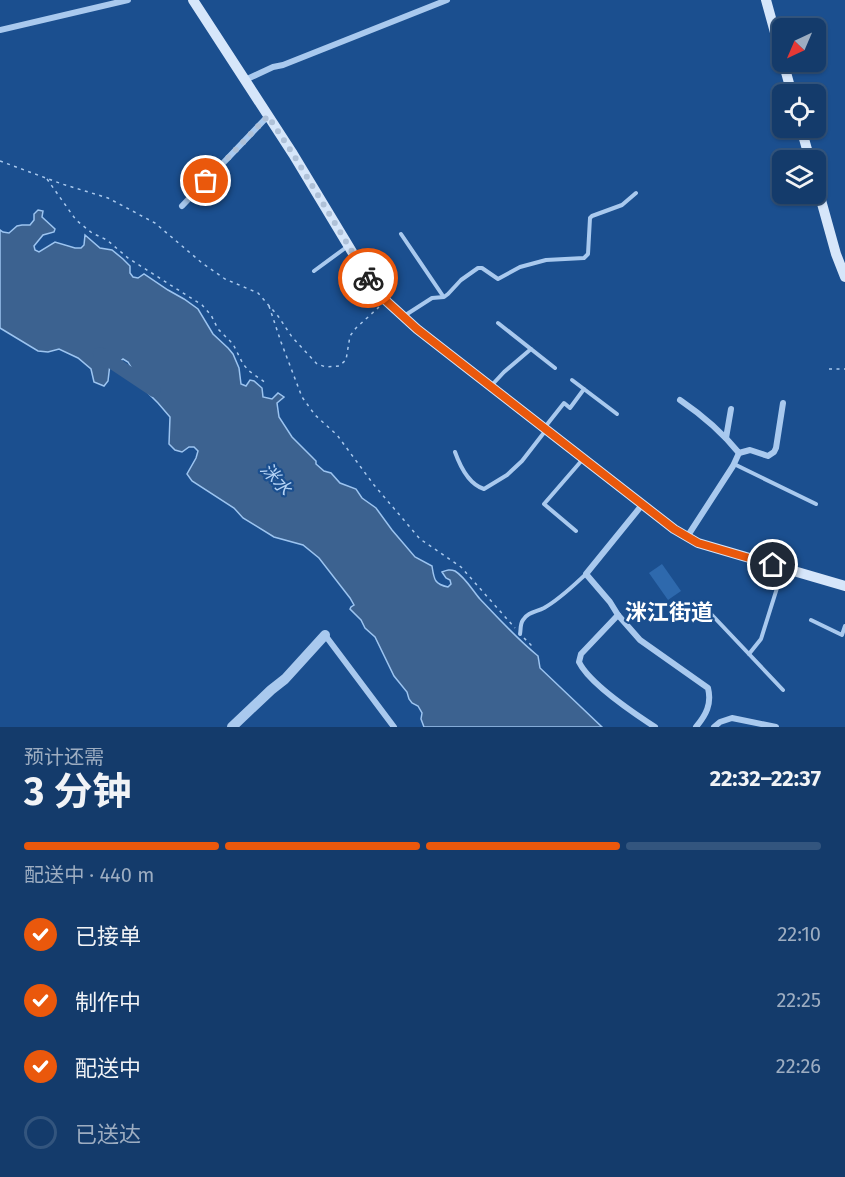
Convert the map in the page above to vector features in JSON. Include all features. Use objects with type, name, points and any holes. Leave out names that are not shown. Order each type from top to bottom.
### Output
[{"type":"main road","points":[[194,0],[293,154],[366,275],[386,300],[417,329],[642,505],[687,537],[698,543],[845,586]]},
{"type":"main road","points":[[766,0],[789,84]]},
{"type":"main road","points":[[822,204],[845,277]]},
{"type":"street","points":[[0,30],[128,0]]},
{"type":"street","points":[[245,80],[447,0]]},
{"type":"street","points":[[182,206],[268,116]]},
{"type":"street","points":[[680,400],[704,416],[739,453]]},
{"type":"street","points":[[739,453],[750,450],[768,456],[774,452],[783,403]]},
{"type":"street","points":[[726,438],[731,409]]},
{"type":"street","points":[[687,537],[739,453]]},
{"type":"street","points":[[642,505],[586,574],[640,640],[708,688],[709,705],[705,716],[696,727]]},
{"type":"street","points":[[618,615],[582,654],[579,662],[582,668],[606,691],[634,714],[655,727]]},
{"type":"street","points":[[232,727],[285,679],[325,635],[394,727]]},
{"type":"street","points":[[714,727],[732,718],[776,727]]},
{"type":"lane","points":[[404,317],[432,298],[444,297],[461,280],[478,268],[482,268],[498,279],[520,267],[546,260],[584,258],[588,254],[590,218],[622,205],[636,193]]},
{"type":"lane","points":[[401,234],[444,297]]},
{"type":"lane","points":[[314,271],[348,246]]},
{"type":"lane","points":[[498,323],[555,368]]},
{"type":"lane","points":[[491,386],[531,349]]},
{"type":"lane","points":[[572,380],[617,414]]},
{"type":"lane","points":[[455,452],[460,466],[470,479],[478,487],[484,489],[507,475],[522,461],[564,403],[570,408],[584,389]]},
{"type":"lane","points":[[576,531],[544,504],[584,459]]},
{"type":"lane","points":[[734,464],[816,504]]},
{"type":"lane","points":[[749,654],[761,639],[783,568]]},
{"type":"lane","points":[[520,634],[520,624],[523,619],[558,599],[586,574]]},
{"type":"lane","points":[[712,615],[783,690]]},
{"type":"lane","points":[[811,620],[842,635],[845,626]]},
{"type":"path","points":[[0,161],[108,198],[155,223],[202,263],[225,279],[258,293],[269,304],[306,354],[317,364],[326,367],[339,366],[346,360],[350,336],[386,300]]},
{"type":"path","points":[[46,178],[76,220],[92,233],[107,240],[128,258],[202,305],[211,315],[218,329],[233,344],[243,364],[266,383]]},
{"type":"path","points":[[269,304],[280,342],[302,397],[315,415],[337,435],[374,485],[420,539],[461,567],[534,648]]},
{"type":"path","points":[[829,369],[845,369]]},
{"type":"shaded area","points":[[662,564],[681,591],[668,600],[649,573]]},
{"type":"water","points":[[38,210],[43,211],[42,217],[55,229],[54,232],[43,235],[34,246],[35,250],[39,252],[55,242],[81,248],[84,245],[85,235],[100,248],[112,250],[123,259],[130,266],[130,273],[133,277],[138,278],[144,274],[198,309],[213,334],[233,354],[239,368],[241,384],[246,386],[250,380],[254,381],[262,388],[263,397],[272,399],[278,393],[284,397],[277,403],[279,417],[292,437],[316,461],[316,464],[324,471],[331,473],[340,483],[356,489],[362,498],[376,508],[415,557],[432,566],[437,582],[448,587],[451,584],[442,572],[447,570],[455,571],[462,577],[501,621],[538,656],[540,668],[602,727],[424,727],[421,719],[422,713],[418,706],[409,699],[407,692],[394,676],[375,637],[350,609],[354,605],[350,598],[319,558],[303,545],[274,537],[192,481],[187,474],[198,451],[194,447],[189,447],[182,452],[175,450],[169,444],[170,417],[143,388],[128,362],[123,359],[117,364],[110,364],[108,381],[104,386],[94,382],[91,369],[78,358],[59,349],[48,352],[38,351],[0,328],[0,230],[9,233],[17,226],[30,225]]},
{"type":"waterway","name":"洣水","points":[[100,354],[154,390]]},
{"type":"way so far","points":[[206,181],[268,116],[368,278]]},
{"type":"district","name":"洣江街道","points":[[669,612]]},
{"type":"route","points":[[368,278],[383,298],[417,329],[674,529],[698,543],[773,565]]}]
